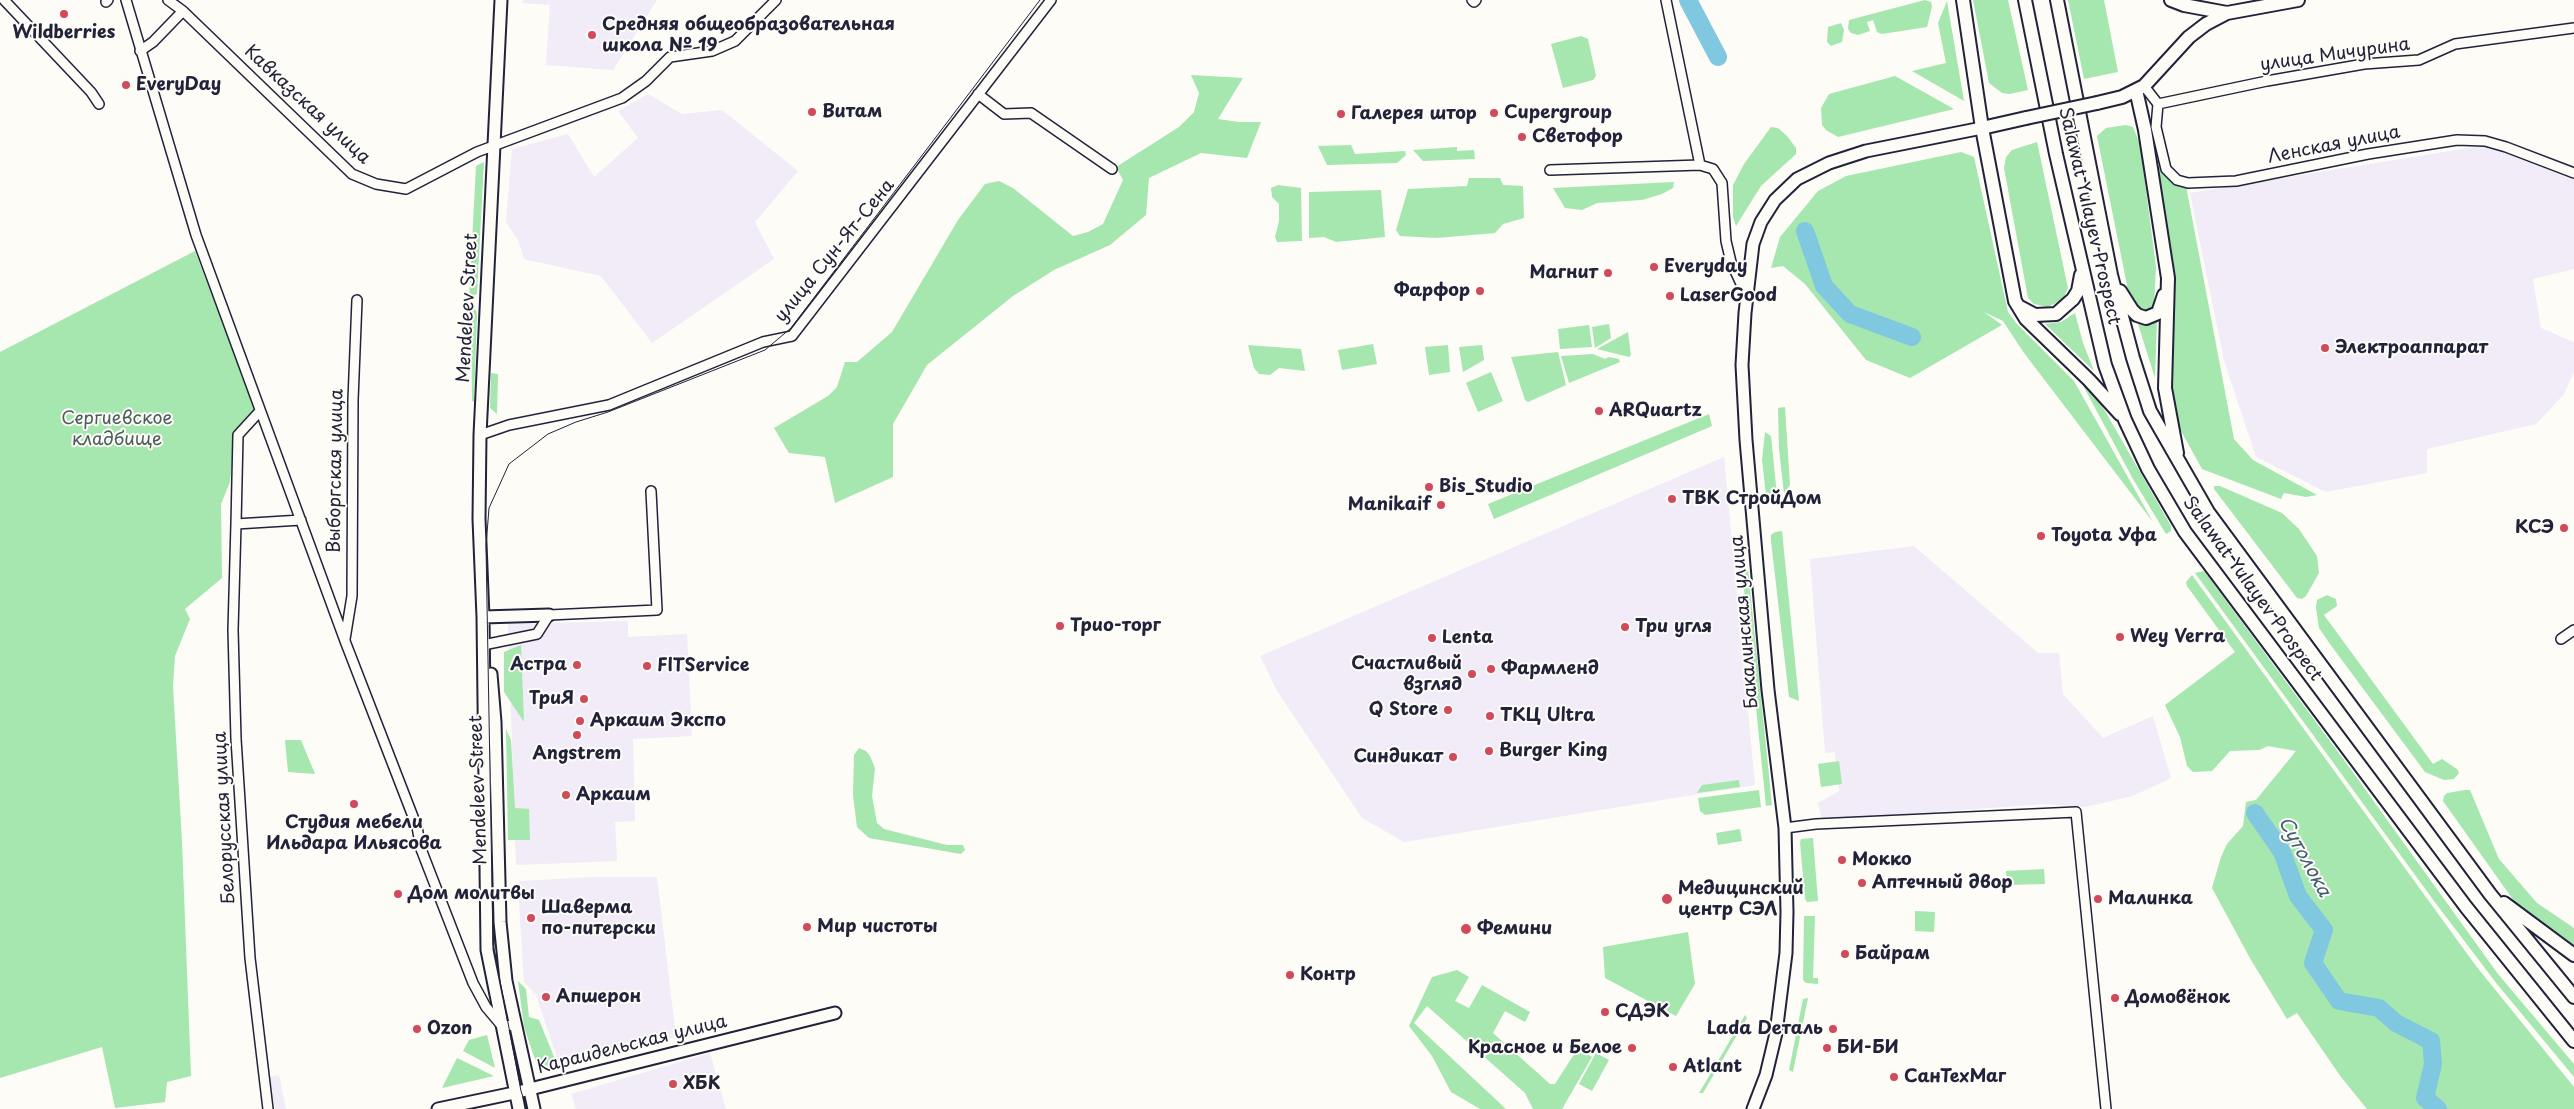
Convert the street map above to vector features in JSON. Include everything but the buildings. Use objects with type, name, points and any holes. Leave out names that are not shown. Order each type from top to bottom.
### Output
[{"type":"main road","name":"Mendeleev Street","points":[[501,0],[480,435],[479,519],[483,617],[487,950],[514,1093],[519,1109]]},
{"type":"main road","points":[[1963,0],[1982,128],[2016,301],[2026,319],[2089,380],[2124,420]]},
{"type":"main road","name":"Salawat Yulayev Prospect","points":[[2025,0],[2082,270],[2105,365],[2124,420],[2148,469],[2185,532],[2466,907],[2574,1041]]},
{"type":"main road","name":"Salawat Yulayev Prospect","points":[[2057,0],[2111,275],[2133,358],[2150,411],[2208,512],[2490,894],[2574,997]]},
{"type":"main road","points":[[2171,0],[2184,5],[2227,13],[2298,0]]},
{"type":"main road","points":[[1982,128],[2122,97],[2140,88],[2193,34],[2227,13]]},
{"type":"main road","points":[[2140,88],[2168,278],[2165,388],[2178,462]]},
{"type":"main road","name":"Бакалинская улица","points":[[1753,1109],[1766,1075],[1776,1033],[1782,990],[1786,936],[1784,828],[1768,690],[1746,440],[1742,365],[1746,295],[1753,244],[1761,222],[1775,200],[1797,179],[1828,163],[1866,151],[1982,128]]},
{"type":"main road","points":[[2016,301],[2023,310],[2035,315],[2056,314],[2073,299],[2078,291],[2082,270]]},
{"type":"main road","points":[[2111,275],[2136,315],[2146,318],[2155,316],[2160,309],[2168,278]]},
{"type":"main road","points":[[483,617],[549,615]]},
{"type":"main road","name":"Mendeleev Street","points":[[483,617],[488,644],[495,722],[500,922],[506,981],[534,1109]]},
{"type":"main road","points":[[2490,894],[2574,955]]},
{"type":"main road","name":"Караидельская улица","points":[[438,1109],[514,1093],[835,1013]]},
{"type":"street","points":[[4,0],[91,92],[99,104]]},
{"type":"street","points":[[126,0],[140,51],[206,262],[300,520],[473,982],[486,1007],[502,1026],[515,1026]]},
{"type":"street","name":"Кавказская улица","points":[[168,0],[183,11],[352,174],[376,184],[406,189],[494,146],[591,112],[622,98],[646,81],[670,57],[712,51],[735,41],[776,0]]},
{"type":"street","name":"улица Сун-Ят-Сена","points":[[480,435],[509,425],[609,405],[763,342],[792,336],[1052,0]]},
{"type":"street","points":[[1666,0],[1700,165]]},
{"type":"street","points":[[140,51],[153,42],[183,11]]},
{"type":"street","name":"улица Мичурина","points":[[2158,104],[2267,81],[2364,64],[2419,60],[2455,44],[2574,28]]},
{"type":"street","points":[[2140,88],[2158,104]]},
{"type":"street","points":[[978,94],[1004,114],[1031,114],[1112,169]]},
{"type":"street","name":"Ленская улица","points":[[2158,104],[2156,126],[2166,169],[2177,180],[2188,183],[2236,181],[2368,154],[2457,140],[2485,142],[2506,147],[2574,173]]},
{"type":"street","points":[[1550,170],[1700,165],[1712,169],[1722,183],[1728,252],[1746,295]]},
{"type":"street","name":"Выборгская улица","points":[[345,641],[352,596],[353,400],[356,300]]},
{"type":"street","name":"Белорусская улица","points":[[260,411],[238,435],[233,630],[236,739],[250,958],[268,1109]]},
{"type":"street","points":[[488,644],[537,634],[549,615],[657,610],[650,491]]},
{"type":"street","points":[[236,524],[300,520]]},
{"type":"street","points":[[2561,639],[2574,630]]},
{"type":"street","points":[[1784,828],[1816,824],[2076,812],[2106,1109]]},
{"type":"shaded area","name":"Средняя общеобразовательная школа № 19","points":[[523,0],[657,0],[613,70],[546,65],[550,5],[523,3]]},
{"type":"shaded area","points":[[648,94],[682,114],[722,110],[798,171],[755,222],[774,259],[652,343],[601,276],[524,259],[519,242],[506,222],[512,149],[568,134],[594,177],[638,138],[618,111]]},
{"type":"shaded area","name":"Электроаппарат","points":[[2487,145],[2574,178],[2574,269],[2533,279],[2541,328],[2574,342],[2574,372],[2564,394],[2536,424],[2427,449],[2427,473],[2326,492],[2256,457],[2224,361],[2190,193]]},
{"type":"shaded area","points":[[1724,457],[1755,785],[1404,842],[1362,818],[1277,691],[1260,656]]},
{"type":"shaded area","points":[[1914,546],[2038,653],[2059,653],[2063,694],[2103,738],[2153,716],[2171,778],[2133,796],[2085,807],[2045,804],[1822,820],[1818,803],[1839,791],[1835,752],[1825,753],[1810,559]]},
{"type":"shaded area","points":[[628,621],[628,637],[687,634],[692,736],[633,739],[635,821],[615,822],[617,861],[516,865],[508,624]]},
{"type":"shaded area","points":[[591,877],[657,877],[676,1037],[559,1064],[536,995],[524,982],[518,887],[520,881]]},
{"type":"shaded area","points":[[710,1053],[726,1109],[576,1109],[571,1094]]},
{"type":"shaded area","points":[[279,1075],[286,1109],[275,1109],[269,1077]]},
{"type":"green space","points":[[1925,0],[1931,2],[1932,7],[1927,27],[1882,34],[1877,32],[1873,20],[1867,22],[1870,31],[1858,35],[1851,33],[1848,29],[1849,20]]},
{"type":"green space","points":[[1973,0],[2008,0],[2028,90],[2010,94],[2002,93],[1989,83]]},
{"type":"green space","points":[[2068,0],[2104,0],[2118,72],[2084,79]]},
{"type":"green space","points":[[1947,1],[1964,101],[1912,71],[1946,63],[1938,23]]},
{"type":"green space","points":[[1841,23],[1844,30],[1842,42],[1831,46],[1827,42],[1828,27]]},
{"type":"green space","points":[[1581,36],[1588,39],[1596,76],[1593,80],[1563,88],[1551,44]]},
{"type":"green space","points":[[1191,75],[1243,78],[1218,119],[1239,122],[1261,122],[1247,158],[1201,153],[1149,178],[1146,215],[1110,245],[1054,270],[1013,296],[927,365],[893,424],[893,477],[835,503],[825,457],[789,453],[774,428],[828,396],[837,387],[845,362],[857,362],[892,332],[958,220],[985,184],[999,181],[1013,188],[1073,236],[1088,232],[1103,224],[1123,180],[1116,167],[1179,127],[1194,112],[1199,93]]},
{"type":"green space","points":[[1895,76],[1954,109],[1838,137],[1826,130],[1822,125],[1821,108],[1829,94]]},
{"type":"green space","points":[[2126,125],[2133,127],[2140,144],[2156,267],[2154,306],[2144,312],[2138,312],[2129,295],[2097,136],[2106,128]]},
{"type":"green space","points":[[1771,127],[1778,128],[1787,136],[1796,148],[1796,154],[1761,186],[1736,226],[1733,217],[1733,185],[1744,164]]},
{"type":"green space","points":[[2037,142],[2068,288],[2063,299],[2048,307],[2034,304],[2028,298],[2004,168],[2006,157],[2012,150]]},
{"type":"green space","points":[[1351,145],[1355,154],[1405,151],[1406,155],[1397,163],[1327,165],[1318,146]]},
{"type":"green space","points":[[1457,147],[1457,151],[1474,150],[1475,159],[1423,161],[1413,150]]},
{"type":"green space","points":[[1961,152],[1974,157],[2008,312],[2016,323],[2074,381],[2153,522],[2024,353],[2003,321],[1984,312],[2002,325],[1910,378],[1866,360],[1805,284],[1783,266],[1771,268],[1780,237],[1818,191],[1846,176]]},
{"type":"green space","points":[[2157,154],[2162,168],[2186,186],[2234,439],[2253,460],[2317,495],[2306,497],[2284,493],[2281,499],[2202,469],[2174,418],[2169,389],[2172,276]]},
{"type":"green space","points":[[484,162],[477,294],[469,298],[476,166]]},
{"type":"green space","points":[[1469,178],[1500,178],[1503,185],[1523,186],[1524,218],[1503,224],[1495,233],[1436,238],[1400,236],[1396,230],[1408,189],[1467,186]]},
{"type":"green space","points":[[1674,182],[1673,188],[1662,194],[1642,200],[1597,203],[1582,210],[1565,208],[1553,188]]},
{"type":"green space","points":[[1278,185],[1301,188],[1302,241],[1277,242],[1275,237],[1279,221],[1279,204],[1272,197],[1271,188]]},
{"type":"green space","points":[[1381,190],[1385,237],[1336,242],[1324,237],[1309,238],[1309,192]]},
{"type":"green space","name":"Сергиевское кладбище","points":[[195,251],[255,408],[235,433],[230,482],[221,504],[222,578],[185,609],[190,619],[175,656],[173,686],[182,842],[191,1076],[167,1082],[165,1102],[115,1108],[102,1047],[0,1078],[0,352]]},
{"type":"green space","points":[[471,309],[476,310],[477,315],[474,402],[472,401]]},
{"type":"green space","points":[[2075,313],[2083,343],[2094,371],[2045,324],[2061,322]]},
{"type":"green space","points":[[2157,321],[2155,378],[2138,324]]},
{"type":"green space","points":[[1609,324],[1611,338],[1595,348],[1592,327]]},
{"type":"green space","points":[[1589,325],[1592,347],[1560,349],[1558,329]]},
{"type":"green space","points":[[1628,332],[1631,355],[1629,357],[1597,349]]},
{"type":"green space","points":[[1373,344],[1377,364],[1342,370],[1338,350]]},
{"type":"green space","points":[[1248,345],[1301,349],[1305,371],[1279,368],[1270,375],[1259,374],[1254,368]]},
{"type":"green space","points":[[1448,345],[1450,372],[1429,375],[1425,347]]},
{"type":"green space","points":[[1482,345],[1484,360],[1463,372],[1459,347]]},
{"type":"green space","points":[[1558,352],[1566,385],[1528,402],[1525,400],[1511,357]]},
{"type":"green space","points":[[1593,354],[1605,359],[1609,357],[1619,359],[1620,362],[1569,383],[1561,356]]},
{"type":"green space","points":[[1491,372],[1503,401],[1478,412],[1466,383]]},
{"type":"green space","points":[[491,373],[498,374],[497,414],[490,408]]},
{"type":"green space","points":[[2079,378],[2097,397],[2171,526],[2171,531],[2166,534],[2133,479]]},
{"type":"green space","points":[[1785,407],[1790,485],[1784,494],[1779,449],[1778,408]]},
{"type":"green space","points":[[1709,414],[1712,426],[1494,519],[1488,504]]},
{"type":"green space","points":[[1765,432],[1771,436],[1777,495],[1766,495],[1762,460]]},
{"type":"green space","points":[[2214,486],[2220,486],[2282,513],[2299,529],[2317,556],[2319,573],[2306,596],[2302,599],[2297,598],[2214,489]]},
{"type":"green space","points":[[1782,531],[1799,701],[1789,697],[1771,541],[1771,535]]},
{"type":"green space","points":[[1748,569],[1772,805],[1766,806],[1742,570]]},
{"type":"green space","points":[[2204,571],[2344,760],[2498,974],[2574,1064],[2574,1077],[2497,984],[2434,901],[2195,573]]},
{"type":"green space","points":[[2192,575],[2476,966],[2574,1087],[2574,1109],[2367,1109],[2341,1077],[2297,1013],[2287,1019],[2251,960],[2212,888],[2227,844],[2243,826],[2246,802],[2256,800],[2296,751],[2268,746],[2259,750],[2230,751],[2212,771],[2193,772],[2187,766],[2180,737],[2165,705],[2235,652],[2187,586],[2186,582]]},
{"type":"green space","points":[[2327,595],[2336,599],[2337,606],[2324,615],[2433,764],[2442,759],[2457,769],[2459,773],[2454,779],[2444,780],[2425,772],[2330,644],[2319,628],[2316,607],[2317,600]]},
{"type":"green space","points":[[521,645],[524,722],[504,692],[504,652]]},
{"type":"green space","points":[[506,729],[511,740],[515,808],[529,809],[530,840],[508,840]]},
{"type":"green space","points":[[285,740],[301,740],[315,774],[288,772]]},
{"type":"green space","points":[[859,748],[866,751],[870,756],[875,768],[872,796],[877,823],[884,829],[947,845],[963,845],[965,850],[961,854],[869,838],[857,827],[853,795],[854,755]]},
{"type":"green space","points":[[1839,761],[1842,784],[1821,787],[1818,764]]},
{"type":"green space","points":[[1739,780],[1740,787],[1697,793],[1702,785]]},
{"type":"green space","points":[[1759,790],[1761,807],[1705,815],[1700,811],[1698,798]]},
{"type":"green space","points":[[2470,790],[2499,859],[2537,903],[2574,928],[2574,949],[2514,901],[2443,801],[2447,793]]},
{"type":"green space","points":[[1740,829],[1742,841],[1718,845],[1716,833]]},
{"type":"green space","points":[[1813,838],[1818,901],[1807,902],[1805,899],[1800,842],[1801,839]]},
{"type":"green space","points":[[2044,869],[2045,884],[2007,885],[2006,871]]},
{"type":"green space","points":[[1915,911],[1935,912],[1934,932],[1915,931]]},
{"type":"green space","points":[[1804,916],[1815,916],[1813,978],[1818,978],[1818,984],[1806,983],[1803,980]]},
{"type":"green space","points":[[1688,932],[1695,984],[1676,1016],[1605,978],[1603,947]]},
{"type":"green space","points":[[1457,970],[1469,977],[1455,1001],[1469,1008],[1482,985],[1530,1012],[1525,1022],[1505,1011],[1493,1033],[1550,1084],[1555,1084],[1578,1048],[1592,1057],[1562,1109],[1533,1109],[1525,1093],[1427,1006],[1414,1023],[1506,1109],[1480,1109],[1451,1092],[1432,1056],[1409,1026],[1432,977]]},
{"type":"green space","points":[[518,981],[526,989],[529,1017],[539,1020],[557,1064],[540,1068],[537,1065],[524,1027]]},
{"type":"green space","points":[[1808,998],[1793,1072],[1789,1070],[1803,999]]},
{"type":"green space","points":[[1745,1015],[1747,1018],[1703,1093],[1699,1093]]},
{"type":"green space","points":[[487,1035],[495,1068],[463,1051],[469,1040]]},
{"type":"green space","points":[[1596,1053],[1609,1060],[1592,1091],[1579,1084]]},
{"type":"green space","points":[[457,1058],[494,1076],[442,1088]]},
{"type":"waterway","name":"Сутолока","points":[[1688,0],[1718,57]]},
{"type":"waterway","name":"Сутолока","points":[[1805,231],[1824,286],[1850,314],[1912,337]]},
{"type":"waterway","name":"Сутолока","points":[[2255,813],[2282,852],[2298,896],[2324,930],[2313,963],[2339,1001],[2379,1008],[2396,1023],[2431,1041],[2433,1064],[2425,1098],[2438,1109]]},
{"type":"tram line","points":[[527,1109],[521,1091],[493,944],[486,546],[489,508],[509,464],[548,434],[765,350],[791,328],[1040,0]]},
{"type":"place","name":"Wildberries","points":[[64,14]]},
{"type":"place","name":"Средняя общеобразовательная школа № 19","points":[[592,35]]},
{"type":"place","name":"EveryDay","points":[[126,85]]},
{"type":"place","name":"Витам","points":[[812,112]]},
{"type":"place","name":"Cupergroup","points":[[1494,113]]},
{"type":"place","name":"Галерея штор","points":[[1341,114]]},
{"type":"place","name":"Светофор","points":[[1522,137]]},
{"type":"place","name":"Everyday","points":[[1654,267]]},
{"type":"place","name":"Магнит","points":[[1608,273]]},
{"type":"place","name":"Фарфор","points":[[1480,291]]},
{"type":"place","name":"LaserGood","points":[[1670,296]]},
{"type":"place","name":"Электроаппарат","points":[[2325,348]]},
{"type":"place","name":"ARQuartz","points":[[1599,411]]},
{"type":"place","name":"Bis_Studio","points":[[1429,487]]},
{"type":"place","name":"ТВК СтройДом","points":[[1672,499]]},
{"type":"place","name":"Manikaif","points":[[1441,505]]},
{"type":"place","name":"КСЭ","points":[[2564,528]]},
{"type":"place","name":"Toyota Уфа","points":[[2041,536]]},
{"type":"place","name":"Трио-торг","points":[[1060,626]]},
{"type":"place","name":"Три угля","points":[[1625,627]]},
{"type":"place","name":"Wey Verra","points":[[2120,637]]},
{"type":"place","name":"Lenta","points":[[1432,638]]},
{"type":"place","name":"Астра","points":[[577,665]]},
{"type":"place","name":"FITService","points":[[647,666]]},
{"type":"place","name":"Фармленд","points":[[1491,669]]},
{"type":"place","name":"Счастливый взгляд","points":[[1472,674]]},
{"type":"place","name":"ТриЯ","points":[[584,699]]},
{"type":"place","name":"Q Store","points":[[1448,710]]},
{"type":"place","name":"ТКЦ Ultra","points":[[1490,716]]},
{"type":"place","name":"Аркаим Экспо","points":[[580,721]]},
{"type":"place","name":"Angstrem","points":[[577,735]]},
{"type":"place","name":"Burger King","points":[[1489,751]]},
{"type":"place","name":"Синдикат","points":[[1453,757]]},
{"type":"place","name":"Аркаим","points":[[566,795]]},
{"type":"place","name":"Студия мебели Ильдара Ильясова","points":[[354,804]]},
{"type":"place","name":"Мокко","points":[[1842,860]]},
{"type":"place","name":"Аптечный двор","points":[[1862,883]]},
{"type":"place","name":"Дом молитвы","points":[[398,894]]},
{"type":"place","name":"Медицинский центр СЭЛ","points":[[1667,899]]},
{"type":"place","name":"Малинка","points":[[2098,899]]},
{"type":"place","name":"Шаверма по-питерски","points":[[531,918]]},
{"type":"place","name":"Мир чистоты","points":[[807,927]]},
{"type":"place","name":"Фемини","points":[[1466,929]]},
{"type":"place","name":"Байрам","points":[[1845,954]]},
{"type":"place","name":"Контр","points":[[1290,975]]},
{"type":"place","name":"Апшерон","points":[[546,997]]},
{"type":"place","name":"Домовёнок","points":[[2115,998]]},
{"type":"place","name":"СДЭК","points":[[1605,1012]]},
{"type":"place","name":"Ozon","points":[[417,1029]]},
{"type":"place","name":"Lada Dеталь","points":[[1833,1029]]},
{"type":"place","name":"Красное и Белое","points":[[1632,1048]]},
{"type":"place","name":"БИ-БИ","points":[[1827,1048]]},
{"type":"place","name":"Atlant","points":[[1673,1067]]},
{"type":"place","name":"СанТехМаг","points":[[1894,1077]]},
{"type":"place","name":"ХБК","points":[[673,1084]]}]
